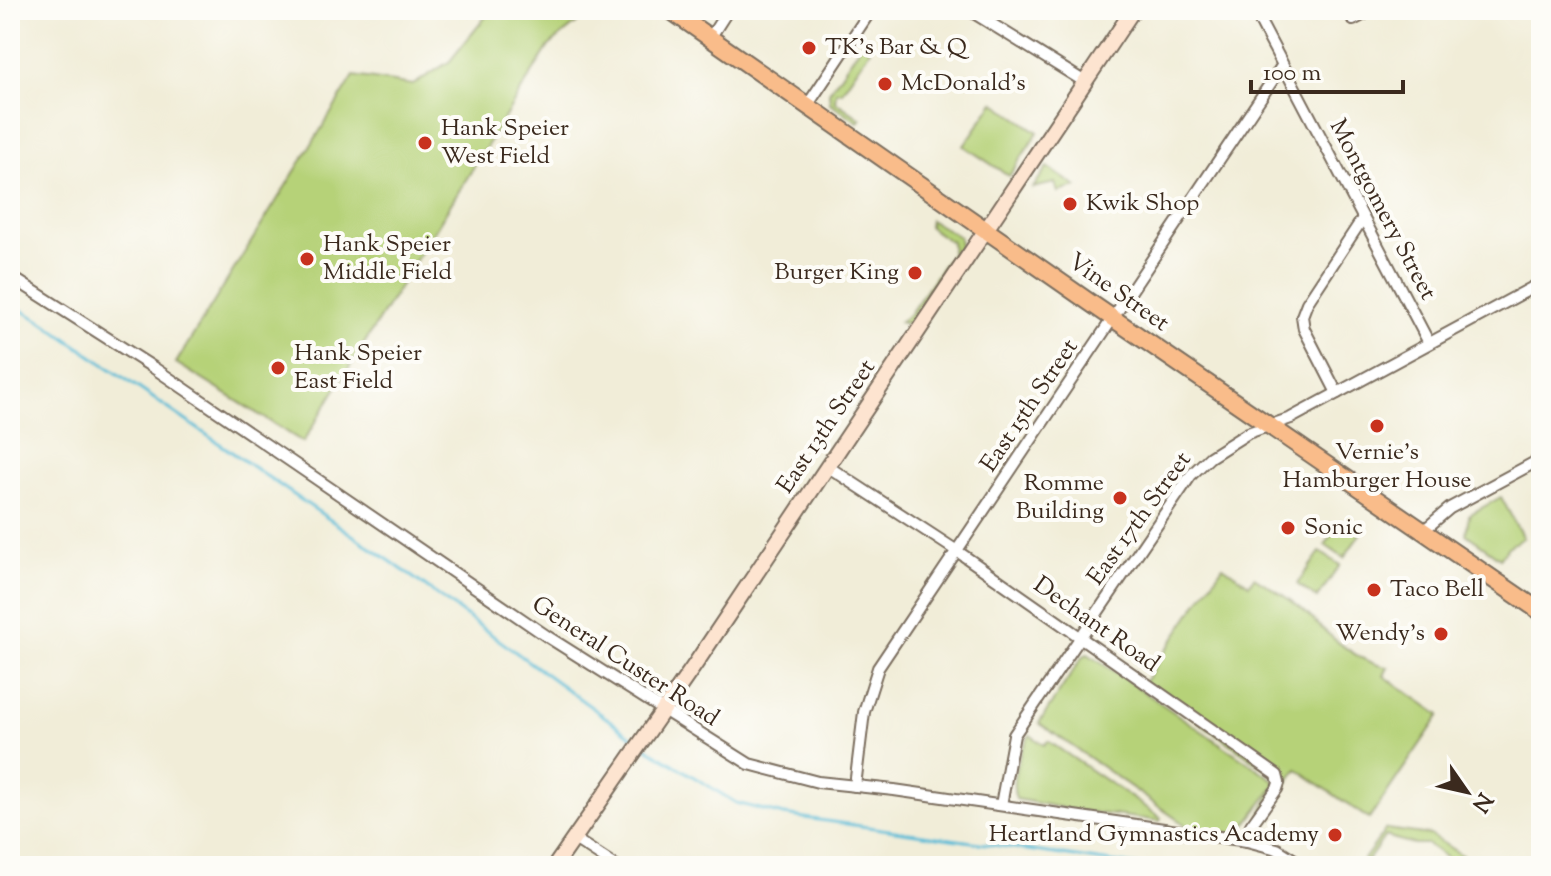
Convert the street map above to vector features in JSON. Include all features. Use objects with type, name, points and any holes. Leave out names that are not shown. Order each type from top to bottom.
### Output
[{"type":"main road","name":"Vine Street","points":[[670,10],[1541,612]]},
{"type":"street","points":[[710,38],[728,10]]},
{"type":"street","points":[[807,106],[871,10]]},
{"type":"street","points":[[969,10],[1085,82]]},
{"type":"street","name":"East 13th Street","points":[[555,866],[1133,10]]},
{"type":"street","name":"Montgomery Street","points":[[1254,10],[1429,343]]},
{"type":"street","points":[[1353,20],[1372,10]]},
{"type":"street","name":"East 15th Street","points":[[855,786],[864,712],[878,668],[1282,66]]},
{"type":"street","points":[[1337,393],[1304,329],[1302,316],[1307,303],[1363,218]]},
{"type":"street","name":"General Custer Road","points":[[10,276],[154,368],[548,637],[749,764],[818,782],[1247,841],[1277,849],[1304,866]]},
{"type":"street","name":"East 17th Street","points":[[1001,805],[1014,735],[1201,463],[1248,433],[1271,426],[1337,393],[1541,283]]},
{"type":"street","points":[[1423,531],[1450,508],[1541,459]]},
{"type":"street","name":"Dechant Road","points":[[827,466],[1081,636],[1096,650],[1277,775],[1277,789],[1251,825],[1247,841]]},
{"type":"street","points":[[573,838],[616,866]]},
{"type":"green space","points":[[491,10],[593,10],[549,46],[303,442],[176,363],[354,76],[413,85],[450,61]]},
{"type":"green space","points":[[865,39],[868,39],[865,45],[870,50],[842,91],[836,92],[835,101],[861,119],[858,122],[830,103],[829,92]]},
{"type":"green space","points":[[994,102],[1038,132],[1009,176],[964,146]]},
{"type":"green space","points":[[1047,167],[1077,187],[1058,192],[1055,183],[1033,188]]},
{"type":"green space","points":[[930,220],[959,237],[960,245],[908,324],[899,322],[909,315],[952,252],[951,242],[929,227]]},
{"type":"green space","points":[[1501,497],[1523,538],[1508,547],[1500,558],[1466,534],[1469,515]]},
{"type":"green space","points":[[1341,521],[1360,534],[1344,558],[1325,545]]},
{"type":"green space","points":[[1320,552],[1340,565],[1317,598],[1297,584]]},
{"type":"green space","points":[[1223,566],[1249,584],[1254,577],[1294,603],[1355,654],[1388,667],[1384,676],[1440,715],[1369,819],[1297,769],[1271,807],[1274,809],[1261,837],[1255,843],[1247,841],[1279,778],[1144,683]]},
{"type":"green space","points":[[1088,654],[1274,780],[1275,785],[1239,834],[1191,829],[1039,723],[1083,656]]},
{"type":"green space","points":[[1030,735],[1044,745],[1048,741],[1161,818],[1160,821],[1016,799],[1014,783],[1017,766]]},
{"type":"green space","points":[[1386,829],[1430,835],[1479,866],[1458,866],[1427,844],[1412,844],[1385,836],[1364,866],[1359,866]]},
{"type":"waterway","points":[[10,304],[41,321],[393,563],[638,741]]},
{"type":"waterway","points":[[644,746],[736,803],[784,815],[1139,866]]},
{"type":"place","name":"TK's Bar & Q","points":[[809,48]]},
{"type":"place","name":"McDonald's","points":[[885,84]]},
{"type":"place","name":"Hank Speier West Field","points":[[425,143]]},
{"type":"place","name":"Kwik Shop","points":[[1070,204]]},
{"type":"place","name":"Hank Speier Middle Field","points":[[307,259]]},
{"type":"place","name":"Burger King","points":[[915,273]]},
{"type":"place","name":"Hank Speier East Field","points":[[278,368]]},
{"type":"place","name":"Vernie's Hamburger House","points":[[1377,426]]},
{"type":"place","name":"Romme Building","points":[[1120,498]]},
{"type":"place","name":"Sonic","points":[[1288,528]]},
{"type":"place","name":"Taco Bell","points":[[1374,590]]},
{"type":"place","name":"Wendy's","points":[[1441,634]]},
{"type":"place","name":"Heartland Gymnastics Academy","points":[[1335,835]]}]
